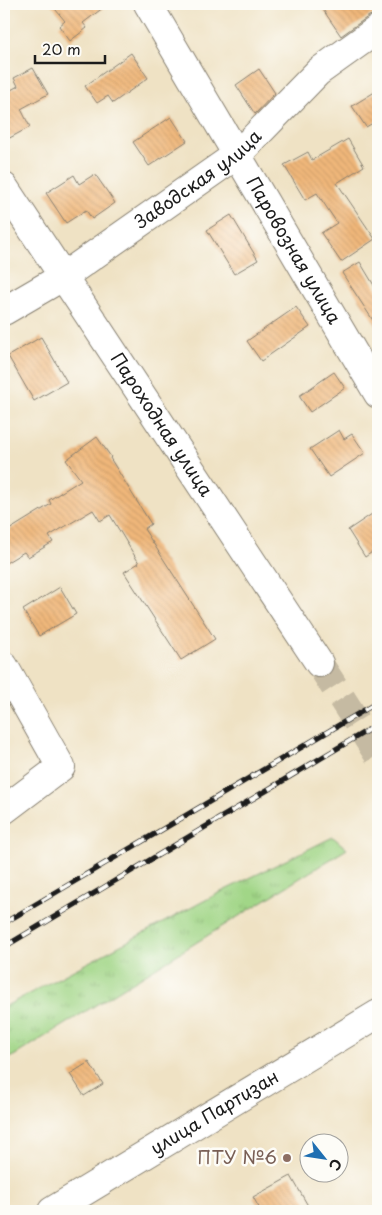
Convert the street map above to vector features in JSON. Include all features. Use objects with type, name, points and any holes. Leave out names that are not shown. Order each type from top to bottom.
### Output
[{"type":"street","name":"Паровозная улица","points":[[148,4],[378,394]]},
{"type":"street","name":"Заводская улица","points":[[4,310],[64,276],[238,154],[318,72],[378,29]]},
{"type":"street","name":"Пароходная улица","points":[[4,187],[319,663]]},
{"type":"street","points":[[4,666],[61,768],[4,810]]},
{"type":"street","name":"улица Партизан","points":[[52,1211],[378,1014]]},
{"type":"green space","points":[[333,837],[347,849],[4,1062],[4,1007],[217,894]]},
{"type":"building","points":[[51,4],[108,4],[83,23],[87,28],[70,41],[59,26],[65,21]]},
{"type":"building","points":[[319,4],[378,4],[378,13],[369,16],[341,36]]},
{"type":"building","points":[[131,53],[148,78],[113,103],[108,96],[97,103],[85,86]]},
{"type":"building","points":[[33,68],[48,94],[21,109],[30,127],[4,141],[4,77],[11,90],[18,86],[14,78]]},
{"type":"building","points":[[259,69],[275,93],[255,114],[236,85]]},
{"type":"building","points":[[378,90],[378,120],[366,127],[352,106]]},
{"type":"building","points":[[171,117],[187,141],[149,166],[133,142]]},
{"type":"building","points":[[348,139],[364,166],[337,183],[375,239],[341,262],[321,233],[337,223],[317,193],[305,200],[284,165],[308,152],[312,160]]},
{"type":"building","points":[[95,174],[115,203],[92,219],[86,210],[66,223],[46,193],[74,175],[79,184]]},
{"type":"building","points":[[231,215],[258,260],[234,274],[207,230]]},
{"type":"building","points":[[360,262],[378,292],[378,328],[342,273]]},
{"type":"building","points":[[296,307],[310,327],[261,361],[247,341]]},
{"type":"building","points":[[41,337],[67,382],[34,401],[8,356]]},
{"type":"building","points":[[334,372],[345,388],[310,412],[299,396]]},
{"type":"building","points":[[339,430],[344,439],[352,434],[365,453],[329,477],[310,449]]},
{"type":"building","points":[[97,437],[151,524],[144,529],[215,639],[181,660],[124,572],[139,563],[110,515],[100,521],[93,510],[49,536],[53,542],[28,557],[24,552],[4,564],[4,533],[51,504],[49,500],[81,480],[66,460]]},
{"type":"building","points":[[378,510],[378,548],[365,557],[348,530]]},
{"type":"building","points":[[60,587],[76,614],[39,636],[23,610]]},
{"type":"building","points":[[89,1062],[103,1084],[84,1096],[70,1074]]},
{"type":"building","points":[[291,1176],[311,1211],[261,1211],[253,1197]]},
{"type":"tunnel","points":[[319,663],[378,755]]},
{"type":"railway","points":[[4,923],[378,702]]},
{"type":"railway","points":[[4,947],[378,724]]},
{"type":"place","name":"ПТУ №6","points":[[287,1158]]}]
